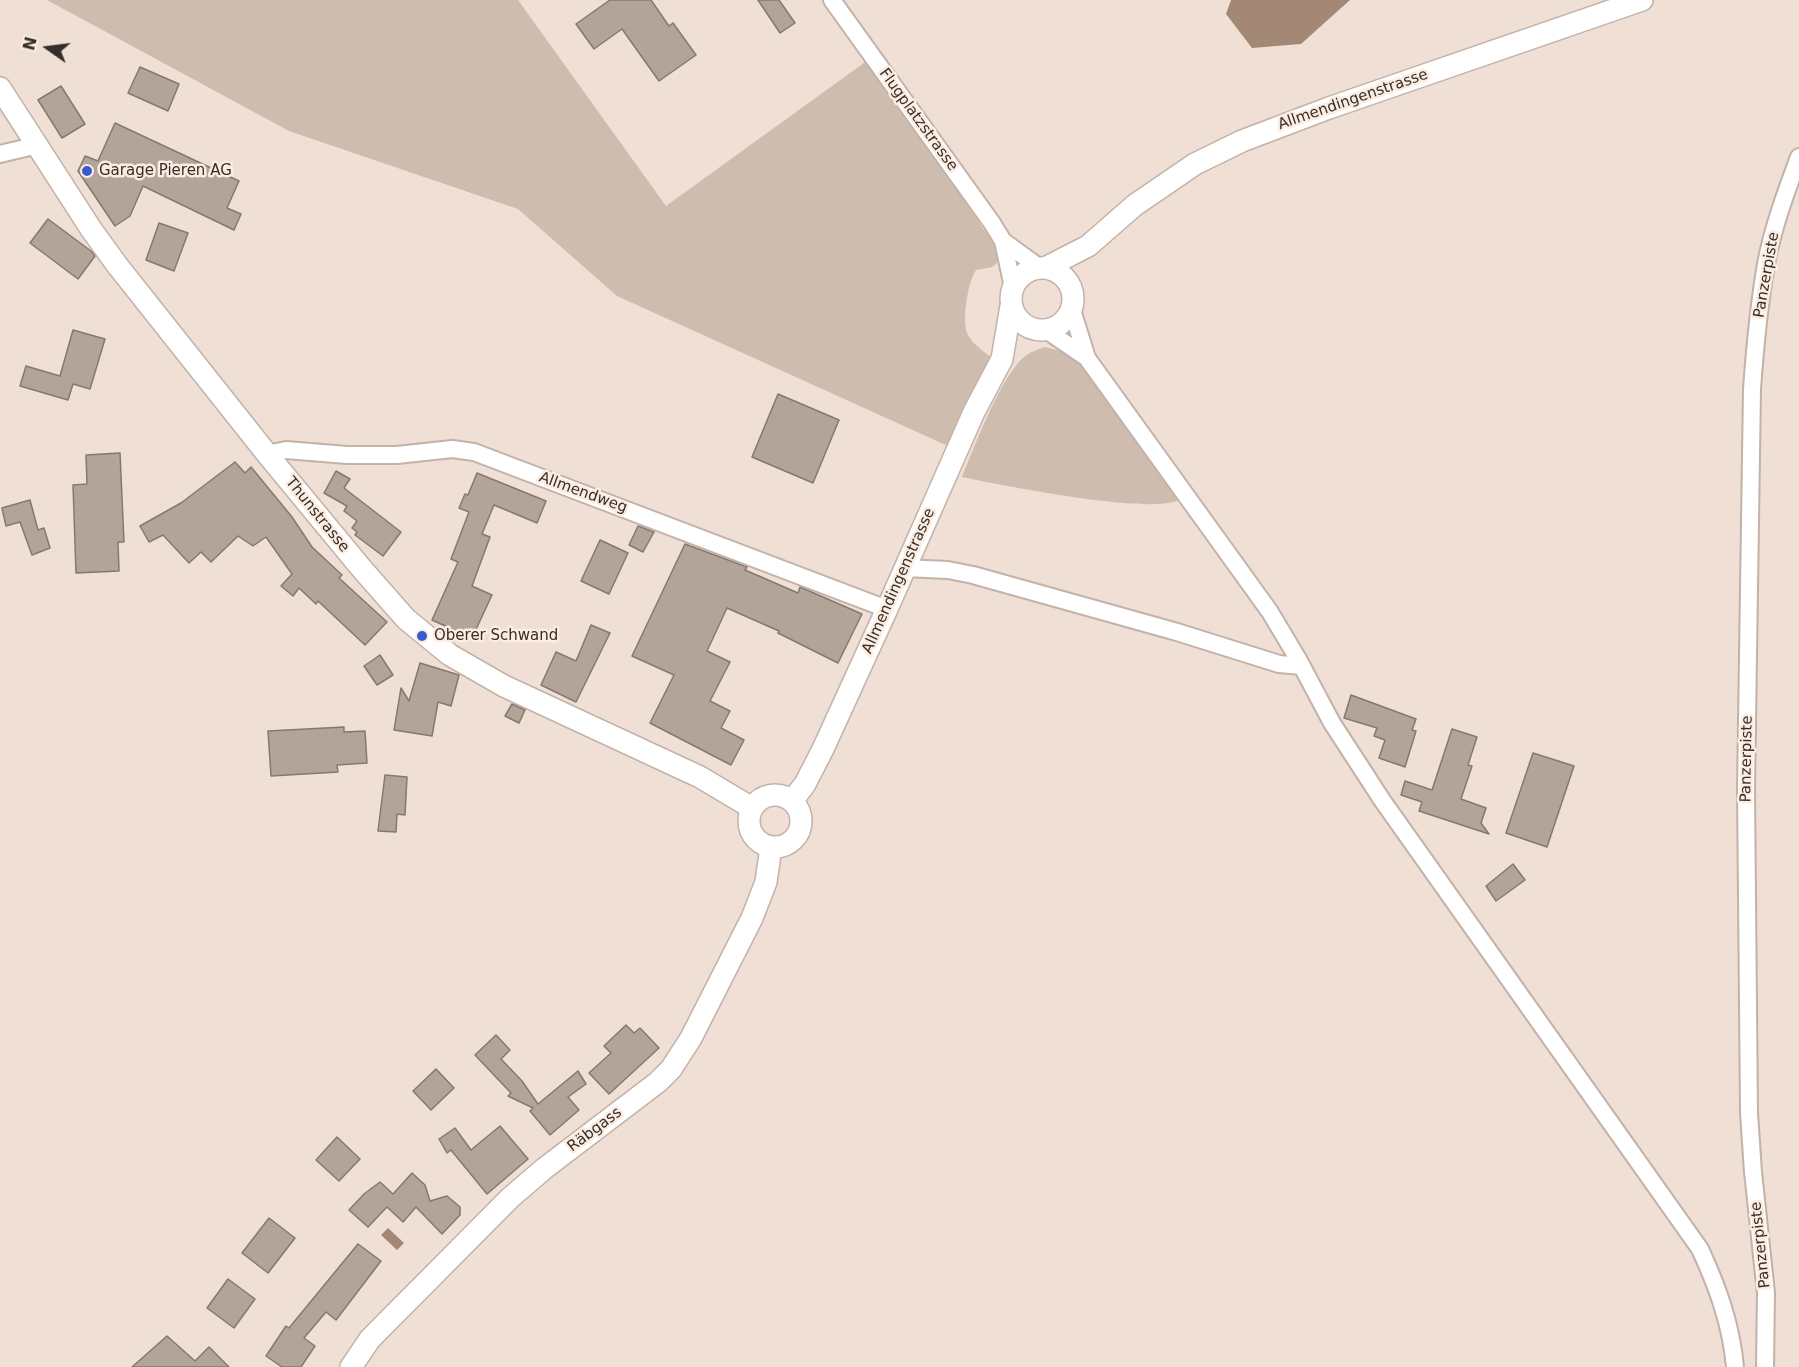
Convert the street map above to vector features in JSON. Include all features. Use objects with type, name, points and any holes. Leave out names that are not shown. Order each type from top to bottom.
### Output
[{"type":"street","name":"Flugplatzstrasse","points":[[832,0],[1003,241],[1042,268]]},
{"type":"street","name":"Allmendingenstrasse","points":[[1042,268],[1088,246],[1155,190],[1195,164],[1242,141],[1340,104],[1642,0]]},
{"type":"street","name":"Thunstrasse","points":[[0,88],[80,212],[117,264],[267,453],[406,619],[431,642],[450,655],[504,686],[700,777],[752,808]]},
{"type":"street","points":[[0,154],[38,145]]},
{"type":"street","name":"Panzerpiste","points":[[1765,1367],[1766,1293],[1749,1113],[1746,789],[1752,389],[1757,326],[1766,262],[1782,201],[1799,157]]},
{"type":"street","name":"Flugplatzstrasse","points":[[1003,241],[1012,296]]},
{"type":"street","name":"Allmendingenstrasse","points":[[1072,287],[1077,267],[1088,246]]},
{"type":"street","points":[[1087,358],[1041,330],[1022,324],[1016,317],[1012,296],[1023,274],[1042,268],[1060,273],[1072,287],[1072,310],[1087,358],[1270,612],[1332,723],[1376,790],[1700,1250],[1716,1282],[1724,1306],[1730,1327],[1735,1367]]},
{"type":"street","name":"Allmendingenstrasse","points":[[792,801],[813,769],[974,412],[1002,359],[1012,296]]},
{"type":"street","points":[[1041,330],[1062,323],[1072,310]]},
{"type":"street","name":"Allmendingenstrasse","points":[[1002,359],[1041,330]]},
{"type":"street","name":"Allmendweg","points":[[267,453],[286,450],[347,455],[397,455],[452,449],[474,453],[887,609]]},
{"type":"street","points":[[904,568],[948,570],[984,577],[1279,664],[1302,666]]},
{"type":"street","points":[[774,794],[792,801],[800,815],[799,832],[788,844],[771,847],[762,845],[751,832],[749,816],[752,808],[758,801],[774,794]]},
{"type":"street","name":"Räbgass","points":[[351,1367],[378,1330],[510,1198],[545,1168],[658,1082],[671,1069],[691,1038],[752,918],[766,882],[771,847]]},
{"type":"shaded area","points":[[47,0],[518,0],[666,206],[868,60],[998,250],[997,263],[992,267],[976,270],[970,283],[965,312],[968,335],[992,358],[948,446],[617,296],[518,209],[289,131]]},
{"type":"shaded area","points":[[1231,0],[1350,0],[1301,44],[1252,48],[1226,14]]},
{"type":"shaded area","points":[[1045,347],[1061,351],[1080,364],[1179,500],[1163,504],[1107,501],[1040,492],[962,477],[989,413],[1006,380],[1024,357]]},
{"type":"shaded area","points":[[388,1228],[404,1243],[397,1250],[381,1235]]},
{"type":"building","points":[[610,0],[651,0],[669,26],[673,23],[696,55],[659,81],[622,29],[594,49],[576,24]]},
{"type":"building","points":[[758,0],[779,0],[795,23],[780,33]]},
{"type":"building","points":[[140,67],[179,84],[168,111],[128,93]]},
{"type":"building","points":[[61,86],[85,124],[62,138],[38,100]]},
{"type":"building","points":[[115,123],[239,181],[227,208],[241,214],[234,230],[143,186],[130,216],[115,226],[78,171],[85,156],[98,161]]},
{"type":"building","points":[[48,219],[95,256],[78,279],[30,243]]},
{"type":"building","points":[[159,223],[188,233],[174,271],[146,260]]},
{"type":"building","points":[[73,330],[105,339],[90,389],[73,384],[68,400],[20,386],[26,366],[60,376]]},
{"type":"building","points":[[778,394],[839,420],[813,483],[752,457]]},
{"type":"building","points":[[120,453],[124,542],[118,542],[119,571],[76,573],[73,485],[87,484],[86,455]]},
{"type":"building","points":[[235,462],[245,473],[251,467],[292,517],[312,547],[342,575],[339,578],[387,622],[365,645],[318,601],[316,604],[299,588],[293,596],[281,586],[292,574],[266,537],[253,546],[238,536],[211,562],[201,552],[189,563],[163,535],[149,542],[140,526],[181,503]]},
{"type":"building","points":[[336,471],[350,479],[344,488],[401,532],[383,556],[355,535],[357,532],[352,528],[357,521],[344,511],[347,506],[324,493]]},
{"type":"building","points":[[477,473],[546,501],[537,523],[494,505],[482,534],[490,537],[472,586],[492,595],[472,638],[432,620],[458,562],[451,559],[469,512],[459,508],[465,494],[468,495]]},
{"type":"building","points":[[30,500],[38,530],[44,528],[50,548],[32,555],[20,522],[6,526],[2,508]]},
{"type":"building","points":[[638,526],[654,532],[643,552],[629,545]]},
{"type":"building","points":[[600,540],[628,553],[609,594],[581,581]]},
{"type":"building","points":[[685,544],[747,567],[745,570],[798,593],[800,587],[862,614],[838,663],[778,633],[779,631],[727,608],[707,651],[730,662],[710,701],[730,711],[721,728],[744,740],[731,765],[650,723],[674,675],[632,656]]},
{"type":"building","points":[[591,625],[610,633],[576,702],[541,685],[556,652],[576,661]]},
{"type":"building","points":[[380,655],[393,675],[377,685],[364,666]]},
{"type":"building","points":[[420,663],[459,675],[451,706],[438,702],[432,736],[394,730],[401,688],[409,701]]},
{"type":"building","points":[[1351,695],[1416,719],[1412,730],[1416,731],[1405,767],[1379,758],[1385,740],[1374,736],[1377,728],[1344,718]]},
{"type":"building","points":[[512,704],[525,710],[519,723],[505,716]]},
{"type":"building","points":[[344,727],[344,732],[365,731],[367,763],[337,765],[338,772],[271,776],[268,731]]},
{"type":"building","points":[[1452,729],[1477,737],[1468,765],[1472,766],[1461,799],[1486,808],[1481,823],[1489,834],[1419,811],[1422,802],[1401,795],[1405,781],[1432,790]]},
{"type":"building","points":[[1533,753],[1574,766],[1547,847],[1506,833]]},
{"type":"building","points":[[385,775],[407,777],[405,815],[397,814],[396,832],[378,831]]},
{"type":"building","points":[[1513,864],[1525,880],[1496,901],[1486,886]]},
{"type":"building","points":[[626,1025],[634,1033],[640,1028],[659,1048],[609,1094],[589,1073],[611,1053],[604,1046]]},
{"type":"building","points":[[496,1035],[510,1050],[501,1059],[522,1081],[538,1104],[578,1071],[586,1084],[568,1097],[579,1110],[550,1135],[530,1111],[533,1108],[508,1096],[511,1093],[475,1055]]},
{"type":"building","points":[[436,1069],[454,1088],[431,1110],[413,1091]]},
{"type":"building","points":[[500,1126],[528,1159],[487,1194],[451,1150],[447,1153],[439,1139],[455,1128],[471,1150]]},
{"type":"building","points":[[337,1137],[360,1159],[339,1181],[316,1160]]},
{"type":"building","points":[[412,1173],[425,1185],[430,1201],[447,1196],[460,1207],[460,1215],[442,1234],[416,1207],[403,1222],[387,1207],[368,1227],[349,1210],[364,1194],[380,1182],[393,1194]]},
{"type":"building","points":[[269,1218],[295,1238],[268,1273],[242,1253]]},
{"type":"building","points":[[358,1244],[381,1261],[336,1320],[326,1312],[304,1338],[315,1346],[301,1367],[282,1367],[266,1356],[286,1326],[289,1328]]},
{"type":"building","points":[[228,1279],[255,1299],[234,1328],[207,1308]]},
{"type":"building","points":[[167,1336],[195,1361],[209,1347],[229,1367],[132,1367]]},
{"type":"place","name":"Garage Pieren AG","points":[[87,171]]},
{"type":"place","name":"Oberer Schwand","points":[[422,636]]}]
